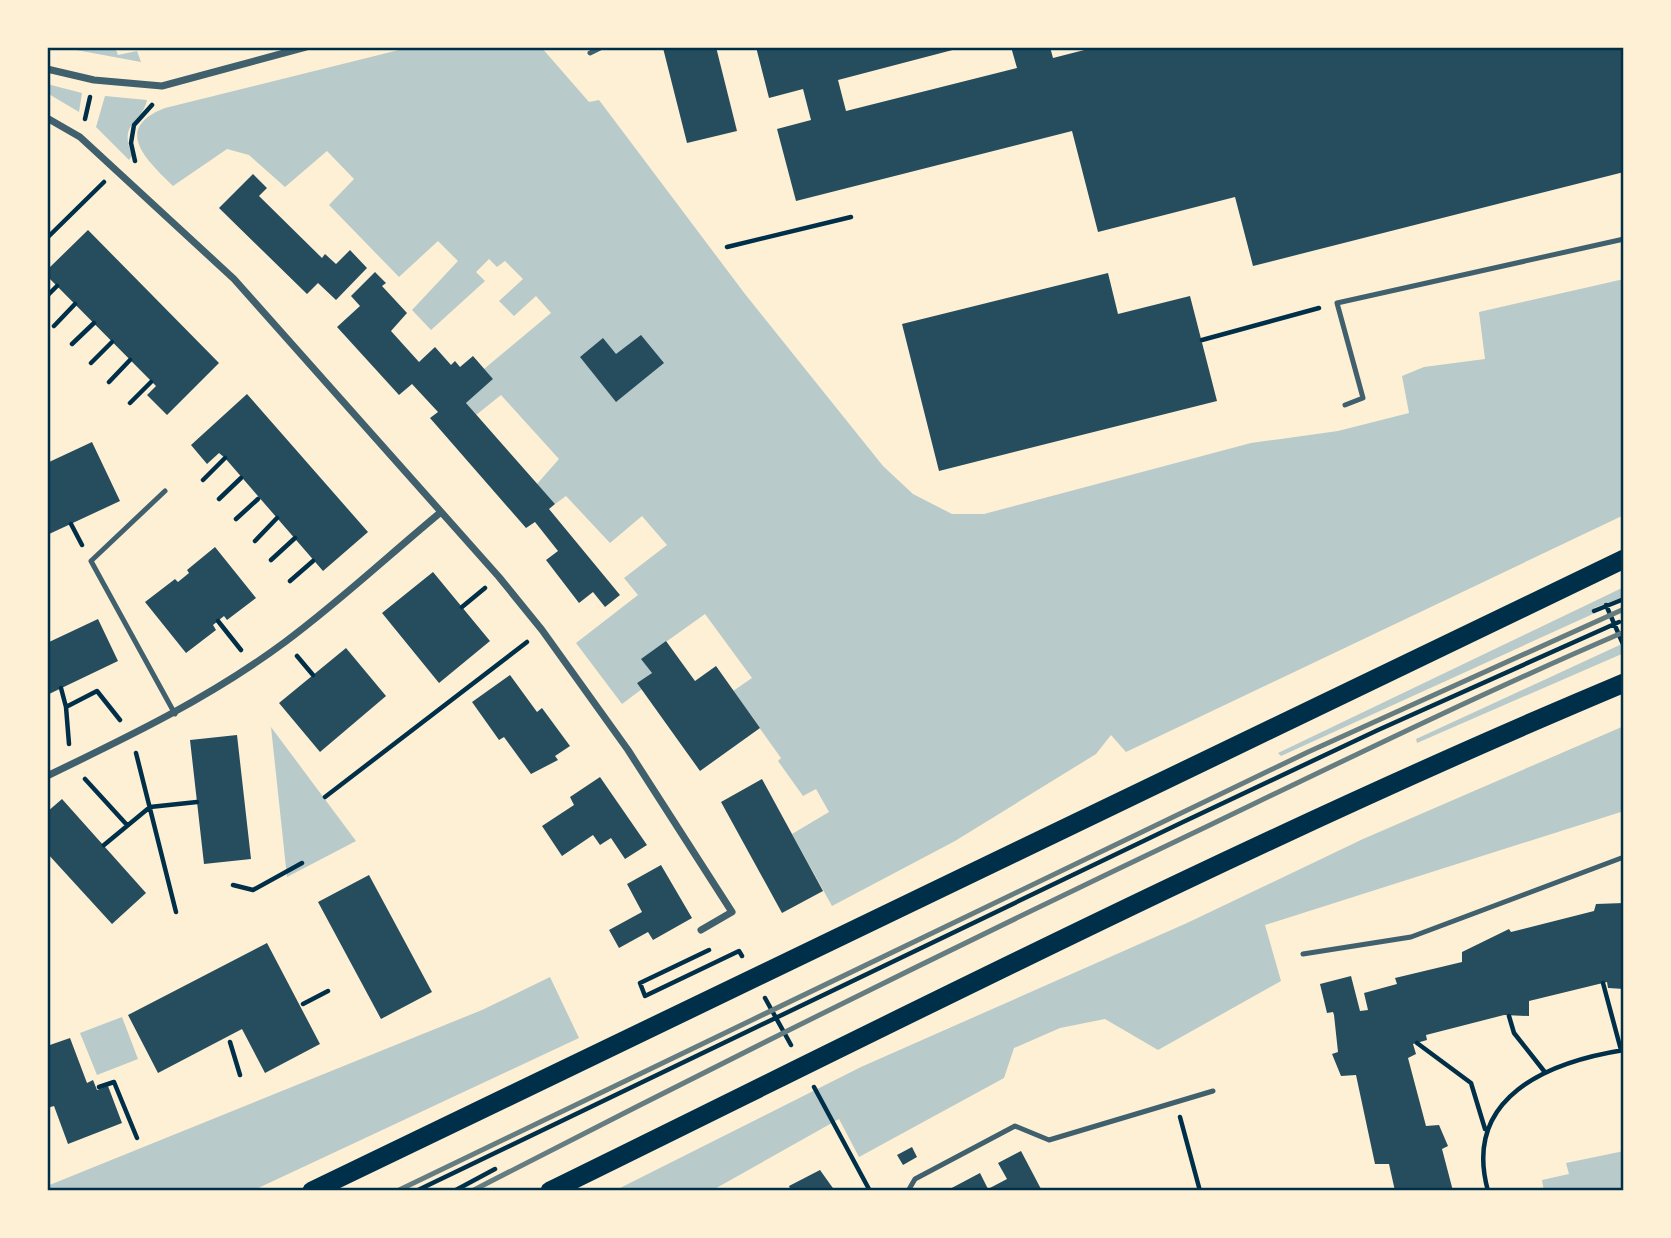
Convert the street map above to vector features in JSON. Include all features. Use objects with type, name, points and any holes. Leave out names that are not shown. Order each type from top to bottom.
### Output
[{"type":"highway","points":[[312,1191],[1624,559]]},
{"type":"highway","points":[[550,1191],[1289,832],[1476,745],[1624,683]]},
{"type":"street","points":[[47,69],[94,80],[162,86],[306,47]]},
{"type":"street","points":[[47,118],[80,137],[234,279],[499,577],[542,630],[628,750],[732,912],[701,930]]},
{"type":"street","points":[[47,776],[175,714],[252,665],[286,642],[441,512]]},
{"type":"lane","points":[[590,53],[602,47]]},
{"type":"lane","points":[[1345,405],[1363,398],[1337,303],[1624,239]]},
{"type":"lane","points":[[165,491],[91,561],[175,714]]},
{"type":"lane","points":[[1303,954],[1411,937],[1624,857]]},
{"type":"lane","points":[[908,1191],[915,1179],[1015,1126],[1049,1140],[1213,1091]]},
{"type":"path","points":[[80,137],[94,80]]},
{"type":"path","points":[[124,175],[137,160],[131,143],[134,125],[150,108],[162,86]]},
{"type":"path","points":[[47,238],[117,169]]},
{"type":"path","points":[[727,247],[851,217]]},
{"type":"path","points":[[47,296],[57,286]]},
{"type":"path","points":[[1202,340],[1337,303]]},
{"type":"path","points":[[54,326],[75,304]]},
{"type":"path","points":[[72,344],[94,323]]},
{"type":"path","points":[[90,363],[112,342]]},
{"type":"path","points":[[109,382],[130,360]]},
{"type":"path","points":[[130,403],[151,382]]},
{"type":"path","points":[[202,480],[225,458]]},
{"type":"path","points":[[219,499],[241,478]]},
{"type":"path","points":[[236,519],[258,499]]},
{"type":"path","points":[[255,541],[277,518]]},
{"type":"path","points":[[271,560],[295,538]]},
{"type":"path","points":[[290,581],[313,561]]},
{"type":"path","points":[[462,607],[499,577]]},
{"type":"path","points":[[1594,611],[1624,599]]},
{"type":"path","points":[[1606,606],[1617,623],[1623,643]]},
{"type":"path","points":[[218,621],[252,665]]},
{"type":"path","points":[[416,1191],[1219,804],[1617,623]]},
{"type":"path","points":[[325,797],[542,630]]},
{"type":"path","points":[[61,688],[66,707],[71,764],[127,825]]},
{"type":"path","points":[[66,707],[97,691],[132,736],[176,912]]},
{"type":"path","points":[[104,845],[150,807],[197,803]]},
{"type":"path","points":[[233,885],[253,890],[302,863]]},
{"type":"path","points":[[695,971],[645,996],[640,983],[722,942],[732,912]]},
{"type":"path","points":[[1486,1130],[1503,1100],[1544,1071],[1623,1050],[1603,983]]},
{"type":"path","points":[[303,1004],[328,991]]},
{"type":"path","points":[[1509,1016],[1514,1033],[1544,1071]]},
{"type":"path","points":[[230,1042],[240,1075]]},
{"type":"path","points":[[1417,1042],[1471,1083],[1486,1130],[1485,1180],[1488,1191]]},
{"type":"path","points":[[99,1087],[114,1082],[137,1138]]},
{"type":"path","points":[[1176,1102],[1200,1191]]},
{"type":"path","points":[[454,1191],[495,1169]]},
{"type":"path","points":[[861,1173],[870,1191]]},
{"type":"shaded area","points":[[60,47],[115,47],[118,55],[137,51],[141,62]]},
{"type":"shaded area","points":[[411,47],[541,47],[589,102],[599,100],[745,294],[883,466],[913,494],[952,514],[984,514],[1251,443],[1338,431],[1409,413],[1402,376],[1424,367],[1485,359],[1479,312],[1624,279],[1624,515],[1126,752],[1111,735],[1096,754],[955,841],[832,906],[792,834],[829,812],[816,789],[803,796],[778,761],[781,758],[733,691],[752,678],[705,614],[642,659],[652,673],[637,683],[642,689],[622,704],[576,643],[638,595],[624,578],[667,545],[642,516],[610,543],[566,496],[555,504],[537,484],[559,459],[501,395],[476,415],[466,403],[493,379],[484,369],[551,313],[536,296],[514,316],[499,301],[523,279],[505,261],[497,267],[489,259],[476,272],[485,281],[431,330],[412,310],[458,261],[438,241],[399,277],[329,205],[354,179],[327,151],[285,187],[249,155],[227,149],[173,186],[145,156],[139,145],[137,135],[140,126],[149,116],[165,108]]},
{"type":"shaded area","points":[[47,84],[82,93],[79,112],[47,93]]},
{"type":"shaded area","points":[[105,96],[147,100],[141,114],[129,129],[128,145],[132,156],[129,160],[96,127]]},
{"type":"shaded area","points":[[1624,587],[1624,597],[1594,608],[1595,613],[1281,756],[1278,753]]},
{"type":"shaded area","points":[[1624,643],[1624,653],[1417,743],[1416,739]]},
{"type":"shaded area","points":[[1624,726],[1624,811],[1265,925],[1281,981],[1158,1050],[1105,1019],[1060,1028],[1014,1048],[1004,1078],[859,1157],[839,1119],[711,1191],[614,1191],[861,1067],[1187,923],[1363,839]]},
{"type":"shaded area","points":[[271,727],[356,841],[287,877]]},
{"type":"shaded area","points":[[550,977],[579,1038],[252,1191],[47,1191],[47,1186],[482,1010]]},
{"type":"shaded area","points":[[122,1017],[138,1059],[97,1075],[80,1033]]},
{"type":"shaded area","points":[[1624,1151],[1624,1191],[1544,1191],[1542,1180],[1569,1174],[1566,1163]]},
{"type":"building","points":[[716,47],[737,131],[687,143],[663,48]]},
{"type":"building","points":[[756,47],[964,47],[838,80],[846,111],[1017,68],[1011,47],[1050,47],[1053,58],[1096,47],[1624,47],[1624,172],[1253,266],[1235,197],[1098,232],[1072,131],[796,201],[777,129],[811,120],[803,89],[769,98]]},
{"type":"building","points":[[253,174],[267,188],[259,196],[322,258],[325,254],[336,264],[350,250],[367,268],[336,300],[318,283],[307,294],[219,208]]},
{"type":"building","points":[[88,230],[219,363],[167,415],[147,395],[156,386],[47,276],[47,270]]},
{"type":"building","points":[[375,272],[386,283],[382,286],[407,313],[391,331],[419,362],[435,347],[451,365],[455,361],[460,367],[473,356],[493,379],[466,403],[555,504],[549,509],[620,595],[605,607],[593,592],[579,603],[546,560],[558,551],[535,522],[526,528],[430,418],[438,412],[412,384],[399,395],[337,327],[360,306],[351,296]]},
{"type":"building","points":[[1108,273],[1118,314],[1190,296],[1217,401],[939,471],[902,324]]},
{"type":"building","points":[[641,335],[664,363],[616,402],[580,357],[603,338],[616,354]]},
{"type":"building","points":[[247,394],[368,532],[323,571],[225,458],[219,453],[207,464],[191,445]]},
{"type":"building","points":[[92,442],[120,501],[47,535],[47,463]]},
{"type":"building","points":[[215,547],[256,598],[227,620],[224,616],[213,625],[216,630],[186,653],[145,602],[175,579],[178,582],[189,573],[187,570]]},
{"type":"building","points":[[433,572],[490,641],[439,683],[382,613]]},
{"type":"building","points":[[98,619],[118,661],[47,695],[47,643]]},
{"type":"building","points":[[666,641],[695,681],[716,666],[760,728],[700,771],[637,683],[652,673],[641,659]]},
{"type":"building","points":[[346,648],[386,696],[320,752],[279,703]]},
{"type":"building","points":[[510,675],[537,712],[542,708],[570,746],[555,756],[558,760],[531,774],[504,737],[499,740],[472,702]]},
{"type":"building","points":[[237,735],[251,859],[204,864],[190,740]]},
{"type":"building","points":[[600,777],[647,845],[625,859],[611,838],[600,845],[593,835],[562,856],[542,826],[574,805],[570,797]]},
{"type":"building","points":[[762,779],[823,891],[782,913],[721,802]]},
{"type":"building","points":[[62,799],[146,893],[112,924],[47,853],[47,812]]},
{"type":"building","points":[[661,865],[692,918],[653,940],[648,932],[619,948],[609,930],[642,912],[627,884]]},
{"type":"building","points":[[369,875],[432,992],[381,1019],[318,902]]},
{"type":"building","points":[[1624,903],[1624,989],[1608,988],[1607,982],[1529,1001],[1529,1016],[1504,1015],[1426,1035],[1427,1040],[1413,1044],[1416,1054],[1408,1058],[1426,1126],[1439,1125],[1448,1146],[1442,1149],[1453,1191],[1395,1191],[1389,1164],[1375,1164],[1356,1075],[1341,1076],[1332,1054],[1338,1052],[1334,1015],[1333,1012],[1327,1013],[1320,984],[1351,976],[1360,1011],[1368,1010],[1364,993],[1397,984],[1395,978],[1462,962],[1462,952],[1509,929],[1511,932],[1594,911],[1596,904]]},
{"type":"building","points":[[267,943],[320,1044],[265,1073],[242,1029],[158,1073],[128,1015]]},
{"type":"building","points":[[70,1038],[87,1083],[93,1080],[97,1090],[108,1086],[122,1123],[68,1144],[54,1106],[47,1108],[47,1046]]},
{"type":"building","points":[[912,1147],[917,1157],[903,1165],[897,1155]]},
{"type":"building","points":[[1021,1151],[1041,1189],[946,1191],[980,1173],[988,1189],[1007,1179],[998,1163]]},
{"type":"building","points":[[820,1170],[835,1191],[791,1191],[789,1186]]},
{"type":"railway","points":[[397,1191],[1308,752],[1624,609]]},
{"type":"railway","points":[[472,1191],[1024,914],[1416,726],[1624,632]]}]
